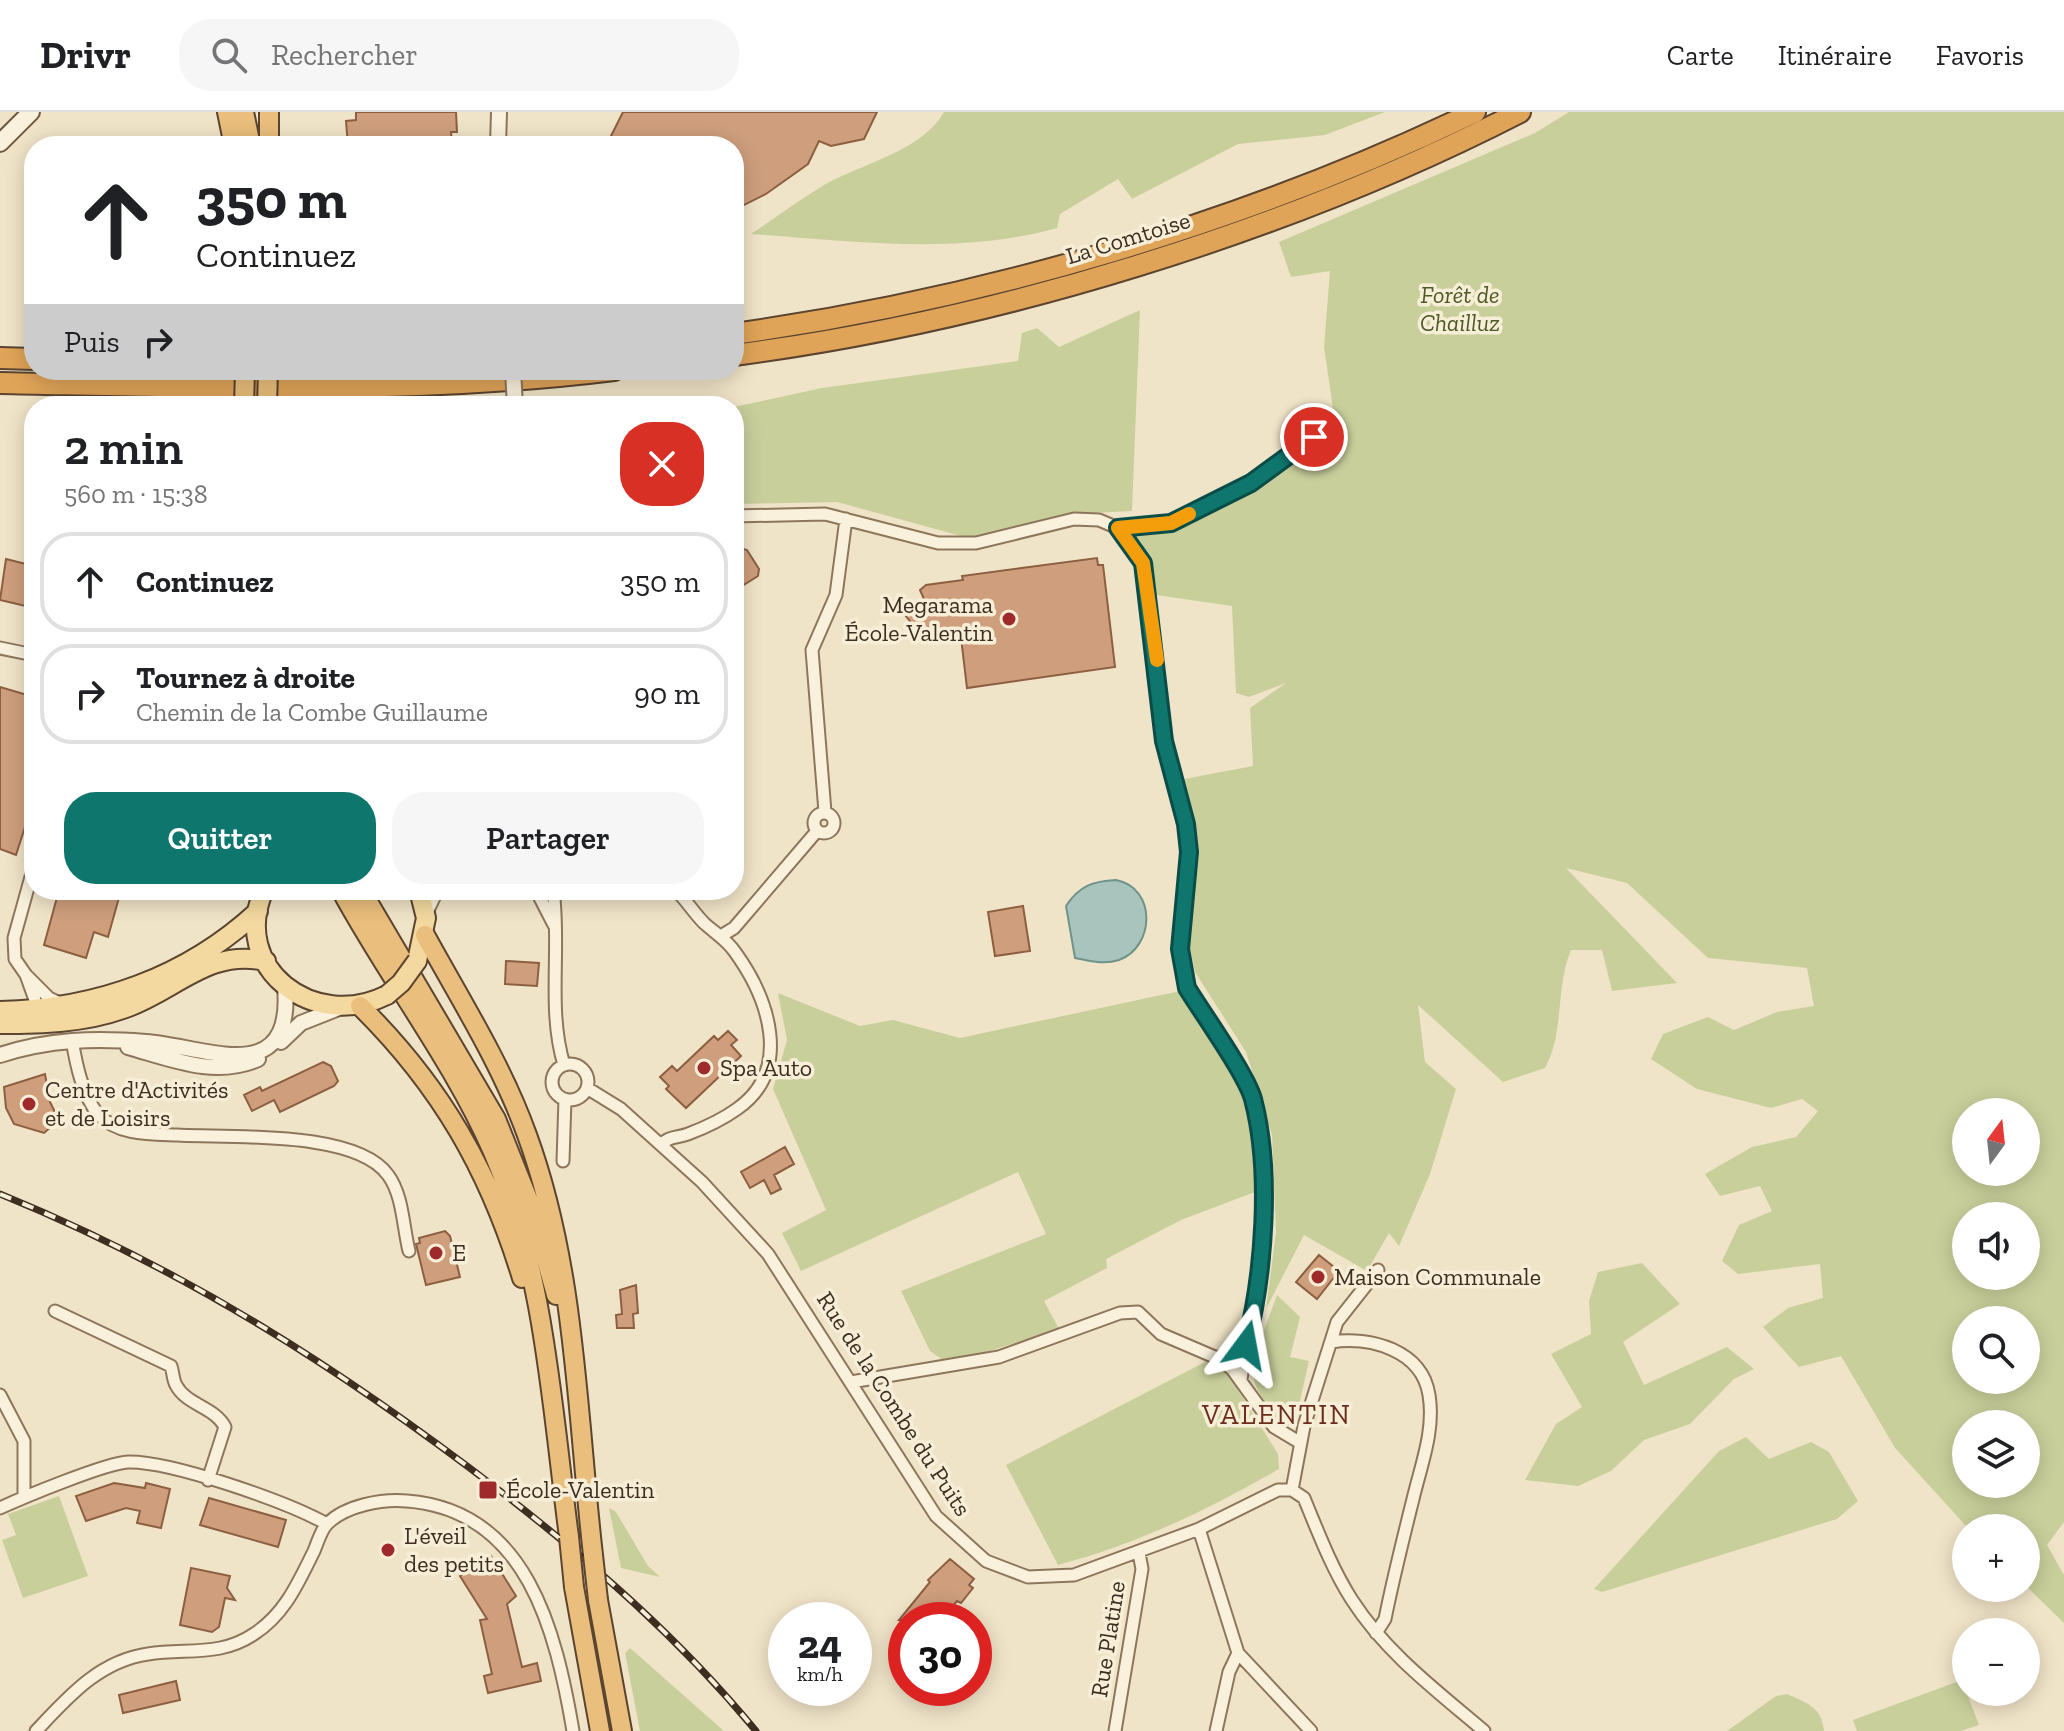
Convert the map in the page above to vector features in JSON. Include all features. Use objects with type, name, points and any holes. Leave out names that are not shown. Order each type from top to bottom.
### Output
[{"type":"highway","points":[[227,112],[232,136]]},
{"type":"highway","points":[[244,112],[249,136]]},
{"type":"highway","points":[[269,112],[269,136]]},
{"type":"highway","name":"La Comtoise","points":[[744,332],[985,285],[1115,249],[1333,175],[1475,112]]},
{"type":"highway","name":"La Comtoise","points":[[744,353],[962,312],[1116,270],[1365,185],[1520,112]]},
{"type":"highway","points":[[0,358],[24,359]]},
{"type":"highway","points":[[0,383],[323,386],[498,380]]},
{"type":"highway","points":[[347,900],[457,1082],[492,1149],[526,1244],[544,1353],[574,1587],[600,1731]]},
{"type":"highway","points":[[367,900],[485,1096],[526,1190],[558,1302],[581,1451]]},
{"type":"highway","points":[[425,935],[496,1060],[543,1184],[566,1286],[598,1600],[622,1731]]},
{"type":"highway","points":[[360,1006],[409,1058],[467,1142],[509,1239],[544,1353]]},
{"type":"main road","points":[[0,143],[31,112]]},
{"type":"main road","points":[[261,900],[257,928],[266,961],[285,986],[313,1003],[339,1008],[360,1006],[387,995],[401,983],[417,961],[425,935],[426,911],[422,900]]},
{"type":"main road","points":[[0,1024],[72,1012],[165,974],[227,937],[258,911]]},
{"type":"main road","points":[[0,1011],[122,1010],[230,957],[266,961]]},
{"type":"street","points":[[498,136],[499,112]]},
{"type":"street","points":[[744,515],[810,512],[938,543],[976,543],[1074,519],[1099,520],[1118,528],[1171,523],[1251,483],[1329,427]]},
{"type":"street","points":[[721,936],[734,928],[817,831],[825,833],[834,827],[832,816],[825,812],[812,650],[836,595],[846,519]]},
{"type":"street","points":[[1118,528],[1143,563],[1161,694],[1164,741],[1186,824],[1189,852],[1180,949],[1183,972],[1187,988],[1252,1097],[1260,1146],[1255,1310],[1241,1379]]},
{"type":"street","points":[[0,648],[24,653]]},
{"type":"street","points":[[25,900],[14,938],[15,959],[49,998],[72,1012]]},
{"type":"street","points":[[426,911],[431,900]]},
{"type":"street","points":[[541,900],[555,927]]},
{"type":"street","points":[[554,900],[556,1034],[564,1065]]},
{"type":"street","points":[[661,1145],[666,1139],[687,1135],[734,1111],[760,1089],[769,1069],[772,1044],[759,996],[735,951],[684,900]]},
{"type":"street","points":[[26,975],[37,1010]]},
{"type":"street","points":[[0,1055],[48,1042],[100,1039],[150,1042],[218,1057],[246,1056],[270,1044],[285,1026],[285,986]]},
{"type":"street","points":[[100,1039],[200,1065],[236,1068],[271,1052],[301,1023],[339,1008]]},
{"type":"street","points":[[72,1040],[87,1095],[97,1113],[119,1127],[147,1135],[317,1143],[363,1155],[379,1164],[396,1186],[409,1251]]},
{"type":"street","points":[[564,1065],[582,1069],[588,1078],[587,1088],[581,1097],[565,1099],[556,1093],[552,1083],[554,1073],[564,1065]]},
{"type":"street","name":"Rue de la Combe du Puits","points":[[587,1088],[621,1109],[702,1182],[768,1254],[936,1516],[986,1561],[1018,1575],[1058,1578],[1139,1553],[1199,1529],[1278,1490],[1292,1490]]},
{"type":"street","points":[[563,1161],[565,1099]]},
{"type":"street","points":[[1378,1270],[1337,1322],[1299,1442],[1292,1490],[1304,1498],[1350,1597],[1376,1633],[1484,1731]]},
{"type":"street","points":[[55,1311],[171,1366],[175,1384],[184,1394],[221,1418],[225,1427],[208,1480]]},
{"type":"street","points":[[851,1382],[999,1357],[1130,1311],[1138,1312],[1161,1334],[1217,1358],[1241,1379],[1274,1427],[1299,1442]]},
{"type":"street","points":[[1331,1342],[1367,1341],[1394,1350],[1414,1363],[1425,1379],[1430,1396],[1430,1432],[1385,1619],[1376,1633]]},
{"type":"street","points":[[1217,1358],[1246,1345]]},
{"type":"street","points":[[0,1395],[24,1441],[24,1497]]},
{"type":"street","points":[[0,1508],[126,1462],[208,1480],[297,1508],[327,1524]]},
{"type":"street","points":[[36,1731],[74,1691],[117,1662],[145,1654],[220,1650],[255,1634],[276,1618],[293,1594],[327,1524],[359,1507],[398,1500],[454,1510],[480,1523],[494,1533],[527,1575],[566,1693],[573,1731]]},
{"type":"street","points":[[1199,1529],[1238,1653],[1311,1731]]},
{"type":"street","name":"Rue Platine","points":[[1115,1731],[1142,1569],[1139,1553]]},
{"type":"street","points":[[1216,1731],[1229,1672],[1238,1653]]},
{"type":"green space","points":[[944,112],[1385,112],[1325,135],[1238,144],[1132,199],[1118,179],[1060,214],[1057,228],[1020,237],[982,242],[905,244],[751,234],[824,185],[906,147],[934,126]]},
{"type":"green space","name":"Forêt de Chailluz","points":[[1569,112],[2064,112],[2064,1522],[2047,1545],[2064,1575],[2064,1623],[2040,1600],[2040,1514],[1955,1514],[1895,1448],[1841,1356],[1799,1367],[1763,1327],[1788,1308],[1823,1298],[1820,1264],[1738,1274],[1722,1261],[1739,1225],[1772,1211],[1760,1186],[1720,1196],[1705,1174],[1752,1147],[1796,1137],[1818,1111],[1802,1099],[1771,1108],[1697,1089],[1651,1059],[1663,1034],[1708,1017],[1734,1030],[1777,1012],[1814,1006],[1807,968],[1708,958],[1627,883],[1566,868],[1677,983],[1612,991],[1602,950],[1571,950],[1563,979],[1555,1039],[1545,1068],[1503,1082],[1418,1005],[1425,1062],[1456,1089],[1430,1174],[1399,1246],[1389,1233],[1367,1271],[1304,1235],[1266,1309],[1276,1232],[1272,1135],[1246,1052],[1195,972],[1189,946],[1193,830],[1179,780],[1253,766],[1250,708],[1286,683],[1249,697],[1236,693],[1232,606],[1156,595],[1151,558],[1129,532],[1174,527],[1238,497],[1301,459],[1335,422],[1324,347],[1330,271],[1291,277],[1279,242],[1535,133]]},
{"type":"green space","points":[[1140,310],[1132,511],[1072,514],[972,539],[837,502],[744,504],[744,405],[822,388],[1018,361],[1022,333],[1037,328],[1059,347]]},
{"type":"green space","points":[[1180,991],[1249,1099],[1255,1192],[1181,1220],[1106,1259],[1107,1268],[1044,1301],[1059,1329],[970,1357],[943,1360],[930,1351],[901,1291],[1046,1234],[1018,1172],[801,1271],[782,1233],[826,1210],[773,1089],[787,1040],[778,993],[860,1026],[893,1020],[960,1038]]},
{"type":"green space","points":[[1642,1263],[1680,1304],[1623,1342],[1644,1385],[1727,1347],[1754,1369],[1734,1379],[1690,1424],[1644,1440],[1611,1471],[1578,1486],[1525,1480],[1556,1424],[1582,1407],[1551,1354],[1591,1334],[1589,1301],[1598,1272]]},
{"type":"green space","points":[[1277,1295],[1300,1317],[1290,1357],[1309,1361],[1295,1423],[1285,1427],[1258,1392],[1252,1362],[1253,1348],[1257,1349]]},
{"type":"green space","points":[[1209,1360],[1228,1374],[1278,1454],[1279,1469],[1172,1524],[1116,1547],[1058,1565],[1006,1465]]},
{"type":"green space","points":[[1746,1437],[1769,1459],[1811,1442],[1829,1452],[1858,1501],[1837,1519],[1602,1592],[1594,1589],[1719,1451]]},
{"type":"green space","points":[[59,1496],[88,1576],[23,1598],[2,1540],[16,1535],[8,1514]]},
{"type":"green space","points":[[609,1508],[616,1512],[648,1566],[660,1577],[621,1568]]},
{"type":"green space","points":[[630,1648],[724,1731],[640,1731],[625,1653]]},
{"type":"green space","points":[[1952,1684],[1952,1706],[1972,1706],[1979,1725],[1961,1731],[1857,1731],[1853,1720]]},
{"type":"green space","points":[[1787,1694],[1817,1711],[1824,1731],[1727,1731],[1776,1696]]},
{"type":"water","points":[[1116,880],[1129,885],[1139,894],[1144,905],[1145,931],[1139,943],[1131,953],[1119,960],[1097,962],[1075,958],[1066,906],[1087,886]]},
{"type":"building","points":[[356,112],[456,112],[457,132],[451,132],[451,136],[347,136],[346,121],[356,120]]},
{"type":"building","points":[[623,112],[877,112],[864,139],[831,146],[819,141],[808,164],[766,194],[744,205],[744,136],[611,136]]},
{"type":"building","points":[[744,549],[759,569],[758,576],[744,585]]},
{"type":"building","name":"Megarama École-Valentin","points":[[1097,558],[1098,565],[1103,565],[1115,667],[967,688],[960,629],[938,635],[928,627],[920,634],[905,615],[924,599],[920,590],[926,585],[963,580],[962,576]]},
{"type":"building","points":[[6,559],[24,564],[24,606],[0,600]]},
{"type":"building","points":[[0,687],[24,694],[24,830],[16,855],[0,849]]},
{"type":"building","points":[[56,900],[118,900],[108,937],[94,932],[86,958],[44,945]]},
{"type":"building","points":[[1023,906],[1030,951],[995,956],[988,912]]},
{"type":"building","points":[[506,961],[539,963],[537,986],[505,984]]},
{"type":"building","name":"Spa Auto","points":[[728,1031],[737,1040],[731,1045],[741,1056],[686,1108],[666,1089],[669,1086],[660,1077],[672,1066],[677,1071],[714,1036],[718,1040]]},
{"type":"building","points":[[323,1062],[331,1066],[338,1081],[334,1086],[280,1112],[274,1100],[252,1111],[244,1095],[260,1087],[262,1091]]},
{"type":"building","name":"Centre d'Activités et de Loisirs","points":[[45,1074],[50,1102],[59,1120],[44,1133],[14,1124],[6,1108],[4,1087]]},
{"type":"building","points":[[785,1147],[794,1164],[774,1175],[781,1189],[771,1194],[764,1180],[750,1188],[741,1172]]},
{"type":"building","name":"E","points":[[445,1231],[450,1236],[460,1277],[426,1285],[416,1244],[420,1243],[419,1238]]},
{"type":"building","name":"Maison Communale","points":[[1319,1255],[1339,1271],[1317,1299],[1296,1282]]},
{"type":"building","points":[[636,1285],[638,1313],[633,1314],[634,1328],[617,1328],[616,1315],[622,1314],[620,1290]]},
{"type":"building","points":[[114,1483],[145,1488],[146,1483],[170,1489],[161,1528],[137,1523],[140,1511],[126,1508],[86,1521],[76,1496]]},
{"type":"building","points":[[209,1498],[286,1520],[278,1547],[200,1525]]},
{"type":"building","points":[[491,1556],[516,1596],[507,1604],[522,1667],[537,1663],[541,1681],[488,1693],[484,1676],[492,1674],[480,1620],[487,1619],[460,1576]]},
{"type":"building","points":[[950,1559],[974,1579],[969,1585],[973,1588],[962,1602],[914,1602],[930,1582],[928,1580]]},
{"type":"building","points":[[191,1568],[230,1576],[227,1588],[235,1600],[225,1598],[219,1627],[212,1632],[180,1625]]},
{"type":"building","points":[[176,1681],[180,1700],[123,1713],[119,1695]]},
{"type":"railway","points":[[0,1194],[134,1255],[198,1289],[321,1363],[381,1404],[569,1546],[667,1634],[756,1731]]},
{"type":"slow traffic","points":[[1157,660],[1143,563],[1118,528],[1171,523],[1189,514]]},
{"type":"place","name":"Megarama École-Valentin","points":[[1009,619]]},
{"type":"place","name":"Spa Auto","points":[[704,1068]]},
{"type":"place","name":"Centre d'Activités et de Loisirs","points":[[29,1104]]},
{"type":"place","name":"E","points":[[436,1253]]},
{"type":"place","name":"Maison Communale","points":[[1318,1277]]},
{"type":"place","name":"École-Valentin","points":[[488,1490]]},
{"type":"place","name":"L'éveil des petits","points":[[388,1550]]},
{"type":"district","name":"VALENTIN","points":[[1277,1414]]},
{"type":"route","points":[[1246,1345],[1255,1310],[1259,1256],[1263,1182],[1260,1146],[1252,1097],[1187,988],[1183,972],[1180,949],[1189,852],[1186,824],[1164,741],[1161,694],[1143,563],[1118,528],[1171,523],[1251,483],[1314,437]]}]
